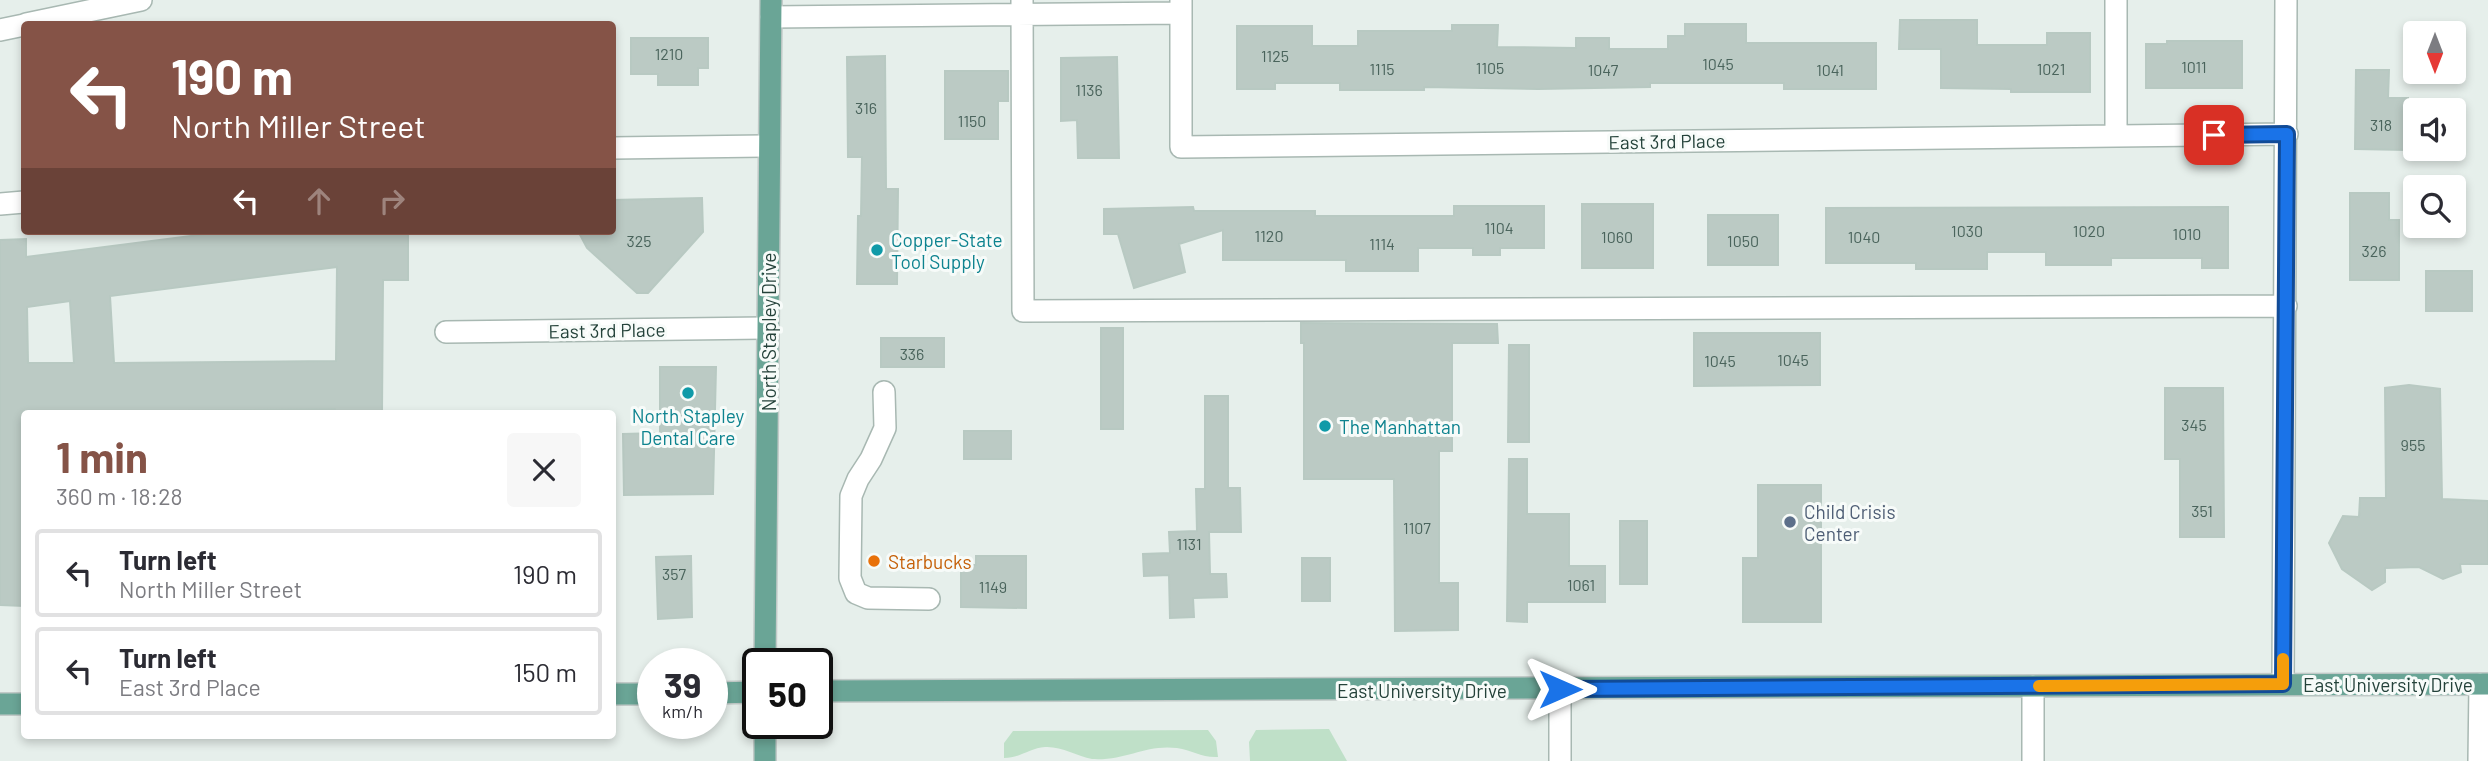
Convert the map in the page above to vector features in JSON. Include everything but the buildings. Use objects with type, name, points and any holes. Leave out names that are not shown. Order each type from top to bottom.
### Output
[{"type":"main road","name":"North Stapley Drive","points":[[765,648],[771,8]]},
{"type":"main road","name":"East University Drive","points":[[833,691],[2484,684]]},
{"type":"main road","points":[[616,694],[637,694]]},
{"type":"main road","points":[[0,704],[21,704]]},
{"type":"main road","points":[[765,739],[765,761]]},
{"type":"street","points":[[44,21],[141,0]]},
{"type":"street","points":[[2116,0],[2116,136]]},
{"type":"street","points":[[2283,684],[2286,0]]},
{"type":"street","points":[[771,8],[1181,6]]},
{"type":"street","name":"East 3rd Place","points":[[1181,6],[1181,147],[2287,134]]},
{"type":"street","points":[[1022,7],[1023,311],[2286,306]]},
{"type":"street","points":[[0,30],[21,26]]},
{"type":"street","points":[[616,148],[769,146]]},
{"type":"street","points":[[0,204],[21,202]]},
{"type":"street","name":"East 3rd Place","points":[[446,332],[768,328]]},
{"type":"street","points":[[884,392],[885,428],[872,459],[858,479],[851,496],[850,578],[856,593],[868,598],[929,599]]},
{"type":"street","points":[[2479,761],[2484,684]]},
{"type":"street","points":[[2033,686],[2033,761]]},
{"type":"street","points":[[1560,689],[1560,761]]},
{"type":"green space","points":[[1329,729],[1347,761],[1250,761],[1249,742],[1256,730]]},
{"type":"green space","points":[[1208,730],[1216,741],[1218,757],[1166,747],[1115,758],[1092,759],[1045,747],[1004,758],[1004,743],[1013,731]]},
{"type":"slow traffic","points":[[2039,686],[2283,684],[2283,659]]},
{"type":"place","name":"Copper-State Tool Supply","points":[[877,250]]},
{"type":"place","name":"North Stapley Dental Care","points":[[688,393]]},
{"type":"place","name":"The Manhattan","points":[[1325,426]]},
{"type":"place","name":"Child Crisis Center","points":[[1790,522]]},
{"type":"place","name":"Starbucks","points":[[874,561]]},
{"type":"route","points":[[1560,689],[2283,684],[2287,134],[2214,135]]}]
